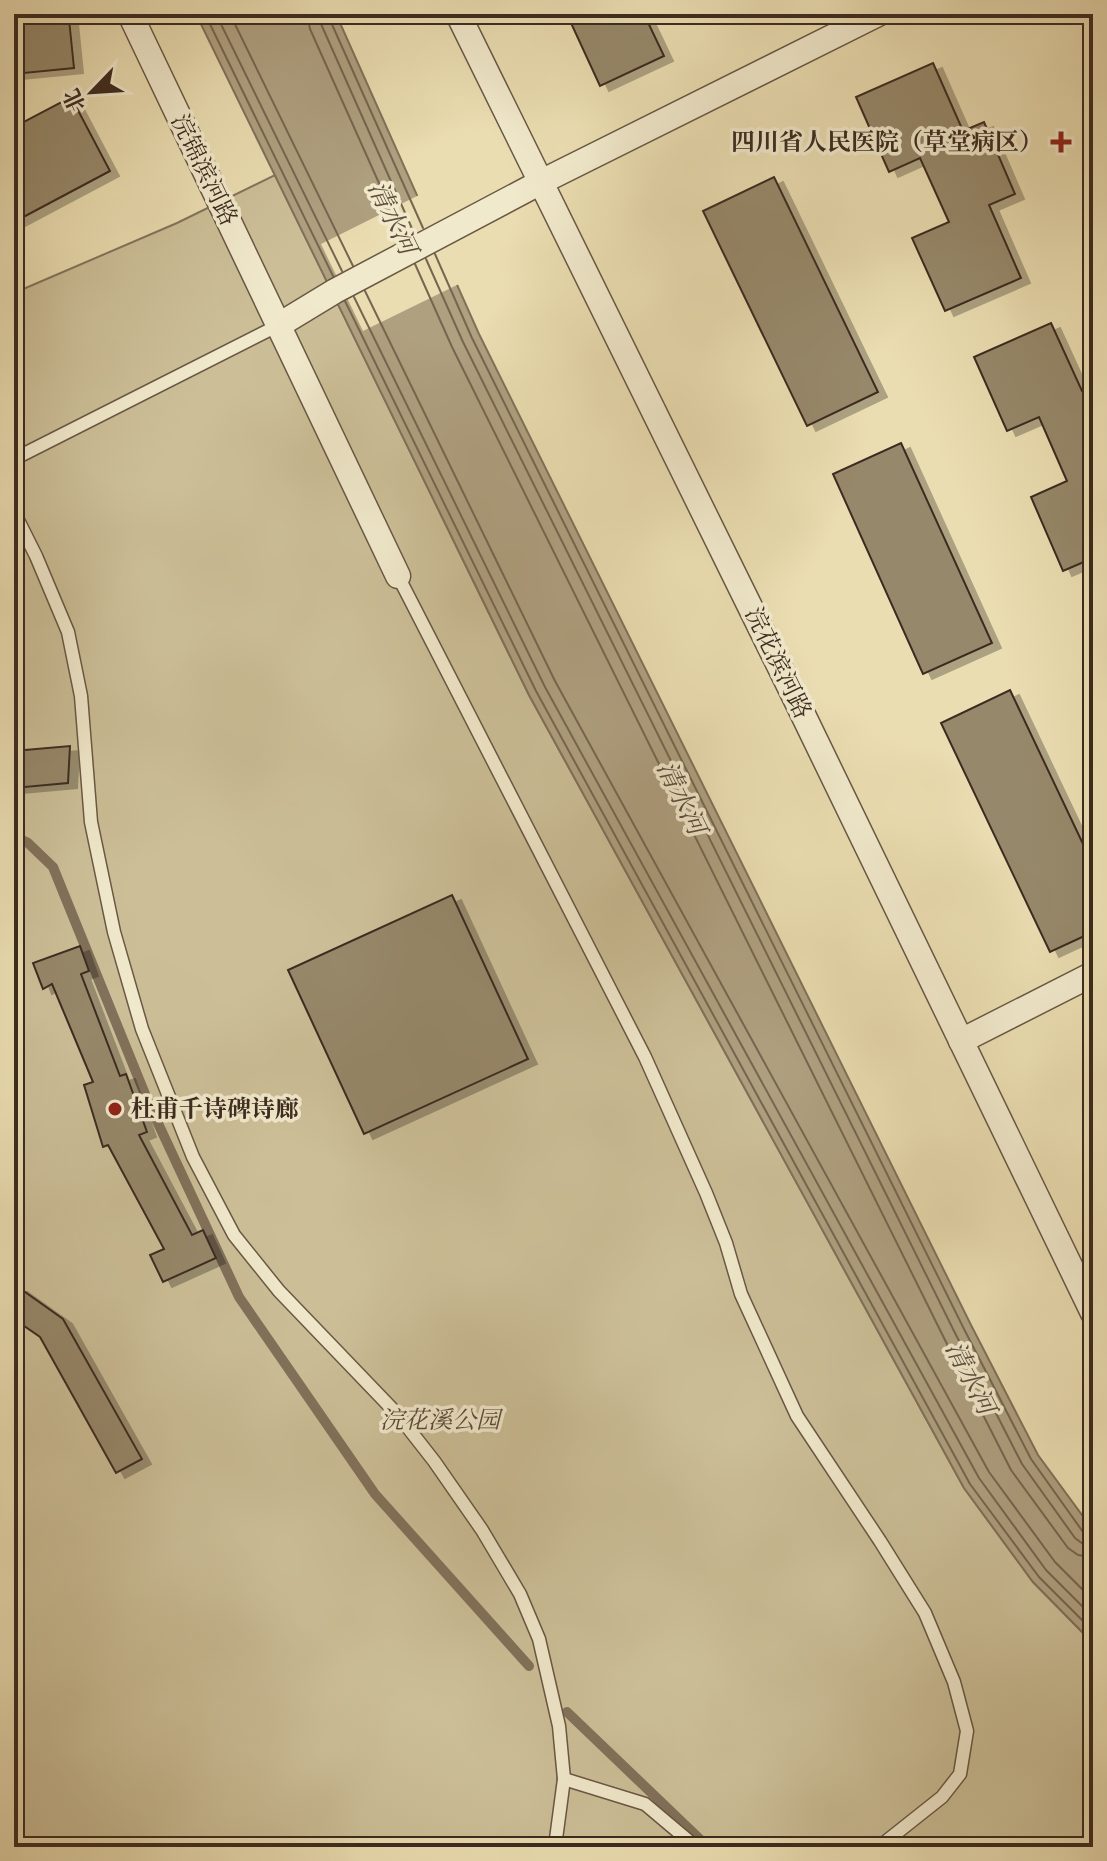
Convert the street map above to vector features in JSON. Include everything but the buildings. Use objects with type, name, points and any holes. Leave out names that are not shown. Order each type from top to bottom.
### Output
[{"type":"street","name":"浣锦滨河路","points":[[130,14],[398,576]]},
{"type":"street","name":"浣花滨河路","points":[[458,14],[1093,1313]]},
{"type":"street","points":[[279,325],[335,291],[541,182],[878,14]]},
{"type":"street","points":[[961,1041],[1093,974]]},
{"type":"lane","points":[[14,459],[279,325]]},
{"type":"lane","points":[[14,512],[68,632],[81,696],[91,822],[114,932],[142,1029],[193,1157],[234,1235],[279,1291],[398,1415],[482,1530],[520,1594],[539,1639],[559,1726],[564,1779],[553,1847]]},
{"type":"lane","points":[[398,576],[645,1057],[706,1193],[726,1243],[741,1294],[797,1416],[925,1613],[954,1682],[967,1731],[960,1774],[942,1797],[879,1847]]},
{"type":"lane","points":[[564,1779],[645,1804],[696,1847]]},
{"type":"green space","name":"浣花溪公园","points":[[275,175],[529,695],[964,1488],[1033,1582],[1093,1643],[1093,1847],[14,1847],[14,293],[177,223]]},
{"type":"water","name":"清水河","points":[[196,14],[336,14],[479,334],[971,1325],[1038,1455],[1093,1530],[1093,1643],[1033,1582],[964,1488],[529,695]]},
{"type":"pier","points":[[421,194],[461,283],[363,331],[321,244]]},
{"type":"waterway","points":[[14,836],[28,843],[53,867],[149,1104],[239,1297],[375,1494],[529,1666]]},
{"type":"waterway","points":[[567,1712],[708,1847]]},
{"type":"place","name":"四川省人民医院（草堂病区）","points":[[1061,142]]},
{"type":"place","name":"杜甫千诗碑诗廊","points":[[115,1109]]}]
